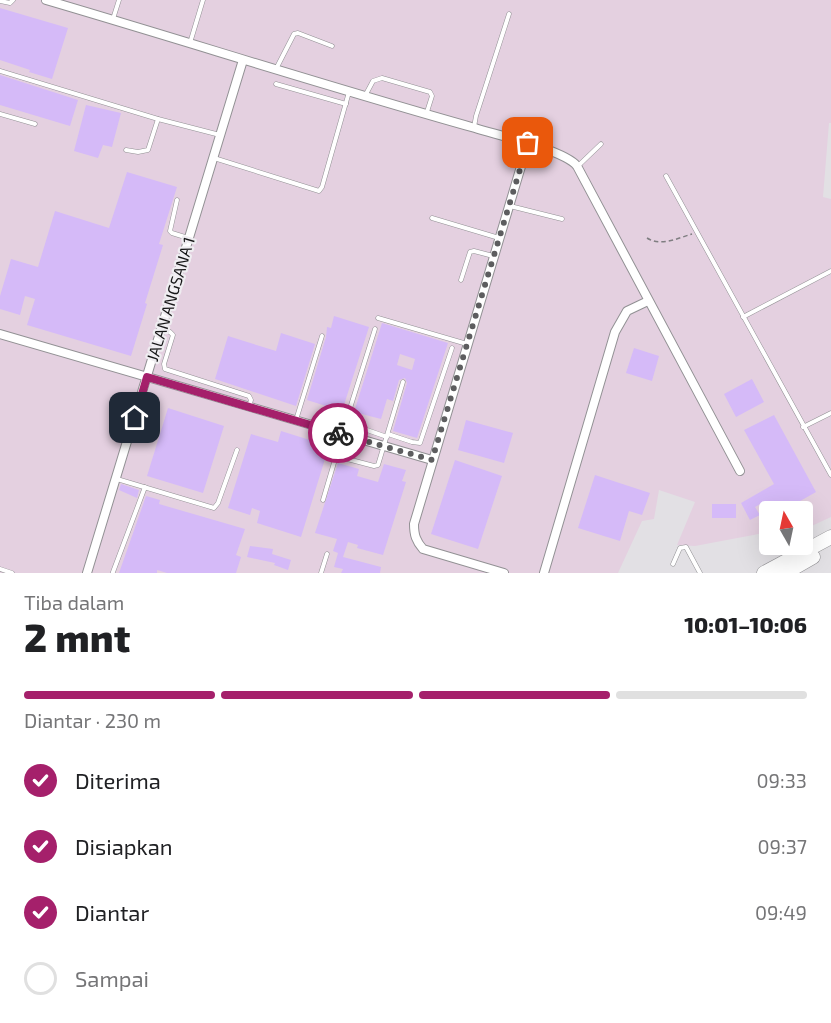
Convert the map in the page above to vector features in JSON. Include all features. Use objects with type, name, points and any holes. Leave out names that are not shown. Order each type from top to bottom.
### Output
[{"type":"main road","points":[[764,573],[831,537]]},
{"type":"main road","points":[[784,573],[831,548]]},
{"type":"street","points":[[46,0],[426,115],[528,143],[571,160],[577,166],[740,471]]},
{"type":"street","name":"JALAN ANGSANA 1","points":[[87,573],[243,60]]},
{"type":"street","points":[[504,573],[423,549],[416,540],[414,524],[528,143]]},
{"type":"street","points":[[544,573],[615,332],[627,310],[648,301]]},
{"type":"street","points":[[0,334],[296,420],[387,439],[432,460]]},
{"type":"lane","points":[[0,1],[10,3],[13,0]]},
{"type":"lane","points":[[113,20],[119,0]]},
{"type":"lane","points":[[190,43],[203,0]]},
{"type":"lane","points":[[474,128],[509,14]]},
{"type":"lane","points":[[276,70],[290,38],[296,33],[332,46]]},
{"type":"lane","points":[[0,71],[158,119],[220,135]]},
{"type":"lane","points":[[365,96],[373,81],[378,78],[430,92],[432,96],[426,115]]},
{"type":"lane","points":[[276,84],[346,104]]},
{"type":"lane","points":[[213,158],[319,191],[349,92]]},
{"type":"lane","points":[[0,114],[35,124]]},
{"type":"lane","points":[[126,150],[138,152],[148,150],[158,119]]},
{"type":"lane","points":[[577,166],[601,144]]},
{"type":"lane","points":[[666,176],[803,428],[831,475]]},
{"type":"lane","points":[[177,200],[170,231],[189,238]]},
{"type":"lane","points":[[509,206],[562,219]]},
{"type":"lane","points":[[432,218],[500,238]]},
{"type":"lane","points":[[461,280],[470,252],[494,256]]},
{"type":"lane","points":[[743,317],[831,271]]},
{"type":"lane","points":[[378,318],[467,344]]},
{"type":"lane","points":[[375,329],[346,421],[387,439],[420,443],[452,348]]},
{"type":"lane","points":[[161,330],[173,335],[164,364],[165,369],[249,396],[251,400],[249,407]]},
{"type":"lane","points":[[296,420],[322,336]]},
{"type":"lane","points":[[323,500],[335,456],[340,455],[376,466],[387,439],[403,382]]},
{"type":"lane","points":[[803,428],[831,414]]},
{"type":"lane","points":[[116,479],[216,507],[237,450]]},
{"type":"lane","points":[[113,573],[145,487]]},
{"type":"lane","points":[[673,564],[680,548],[686,547],[700,573]]},
{"type":"lane","points":[[321,573],[327,554]]},
{"type":"lane","points":[[0,569],[12,573]]},
{"type":"path","points":[[647,238],[653,242],[666,242],[696,232]]},
{"type":"shaded area","points":[[0,0],[831,0],[831,123],[829,123],[823,197],[831,199],[831,517],[813,525],[813,501],[759,501],[759,534],[695,546],[677,545],[695,502],[659,490],[654,519],[642,521],[618,573],[0,573]]},
{"type":"building","points":[[0,8],[68,28],[52,79],[0,60]]},
{"type":"building","points":[[0,75],[78,100],[70,126],[0,105]]},
{"type":"building","points":[[86,105],[121,113],[112,147],[103,145],[98,158],[74,151]]},
{"type":"building","points":[[127,172],[177,187],[159,244],[163,245],[131,356],[27,325],[35,299],[25,296],[20,315],[0,309],[0,296],[11,259],[38,267],[55,211],[109,228]]},
{"type":"building","points":[[334,316],[369,327],[342,411],[307,400],[327,327],[331,328]]},
{"type":"building","points":[[382,323],[448,343],[417,438],[393,431],[407,383],[405,378],[399,380],[393,401],[387,399],[381,419],[354,412]],"holes":[[[400,354],[415,359],[412,370],[397,365]]]},
{"type":"building","points":[[281,333],[315,344],[296,406],[215,379],[228,336],[276,351]]},
{"type":"building","points":[[634,348],[659,356],[652,381],[626,373]]},
{"type":"building","points":[[752,379],[764,402],[736,417],[724,394]]},
{"type":"building","points":[[168,408],[224,426],[203,493],[147,476]]},
{"type":"building","points":[[774,415],[816,492],[800,501],[759,501],[759,505],[755,507],[759,516],[750,520],[741,503],[774,484],[744,430]]},
{"type":"building","points":[[466,420],[513,433],[504,463],[458,450]]},
{"type":"building","points":[[281,431],[329,446],[301,537],[257,523],[260,511],[252,508],[250,515],[228,508],[251,434],[278,442]]},
{"type":"building","points":[[455,460],[502,476],[478,549],[431,534]]},
{"type":"building","points":[[338,463],[359,469],[357,476],[378,482],[384,464],[406,470],[402,481],[406,482],[383,555],[357,548],[358,545],[348,542],[343,557],[381,567],[380,573],[341,573],[343,569],[334,567],[338,553],[333,551],[337,539],[315,533]]},
{"type":"building","points":[[595,475],[650,493],[642,515],[629,511],[620,541],[578,528]]},
{"type":"building","points":[[121,484],[139,490],[137,498],[119,490]]},
{"type":"building","points":[[146,496],[160,500],[159,504],[245,529],[236,555],[241,557],[236,573],[167,573],[157,570],[157,573],[119,573]]},
{"type":"building","points":[[712,504],[736,504],[736,518],[712,518]]},
{"type":"building","points":[[250,546],[273,549],[272,554],[291,560],[288,570],[274,565],[275,563],[247,557]]},
{"type":"way so far","points":[[338,433],[432,460],[528,143]]},
{"type":"route","points":[[135,418],[147,377],[338,433]]}]
